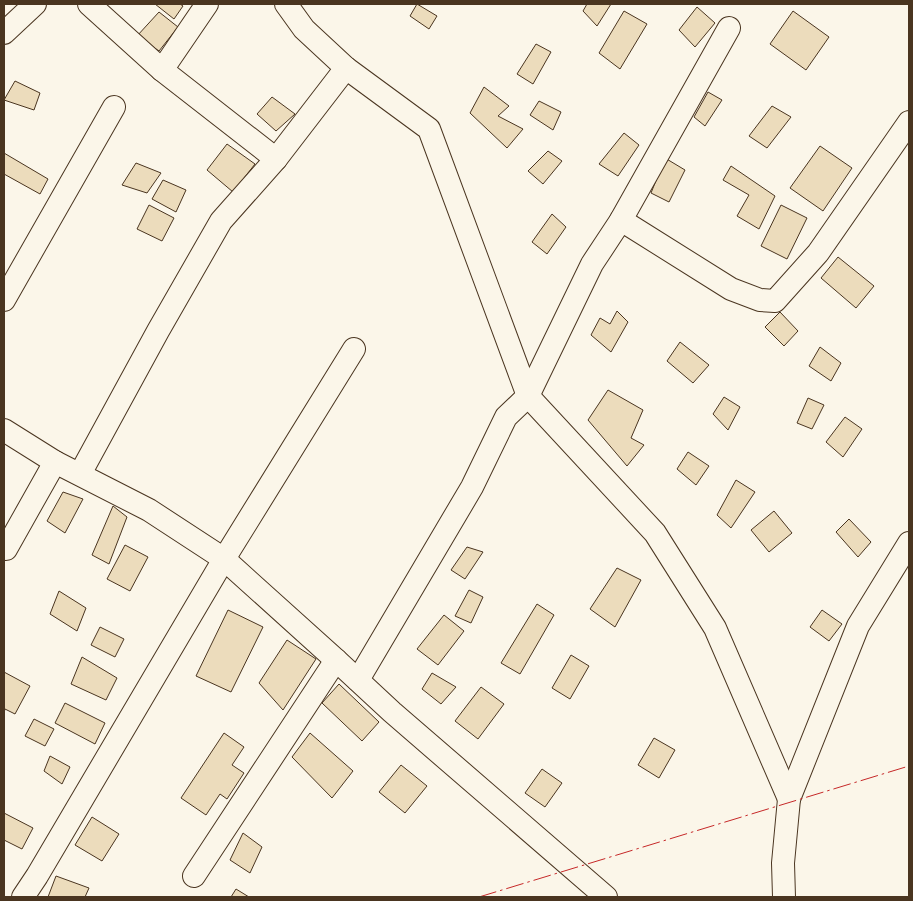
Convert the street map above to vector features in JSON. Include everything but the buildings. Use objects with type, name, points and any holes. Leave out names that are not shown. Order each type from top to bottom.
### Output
[{"type":"street","points":[[4,33],[35,4]]},
{"type":"street","points":[[89,4],[162,70],[276,159]]},
{"type":"street","points":[[162,70],[207,4]]},
{"type":"street","points":[[286,4],[304,29],[346,68],[429,129],[528,396],[655,533],[715,628],[789,799]]},
{"type":"street","points":[[358,680],[472,487],[506,417],[528,396],[592,264],[621,220],[729,28]]},
{"type":"street","points":[[80,474],[221,221],[276,159],[346,68]]},
{"type":"street","points":[[4,300],[114,107]]},
{"type":"street","points":[[621,220],[731,289],[760,300],[775,301],[818,253],[909,122]]},
{"type":"street","points":[[23,897],[224,559],[354,349]]},
{"type":"street","points":[[4,430],[55,462],[149,510],[224,559],[392,712],[606,897]]},
{"type":"street","points":[[6,549],[55,462]]},
{"type":"street","points":[[784,897],[783,863],[789,799],[858,626],[909,543]]},
{"type":"street","points":[[194,876],[336,660]]},
{"type":"power","points":[[479,897],[909,766]]}]
